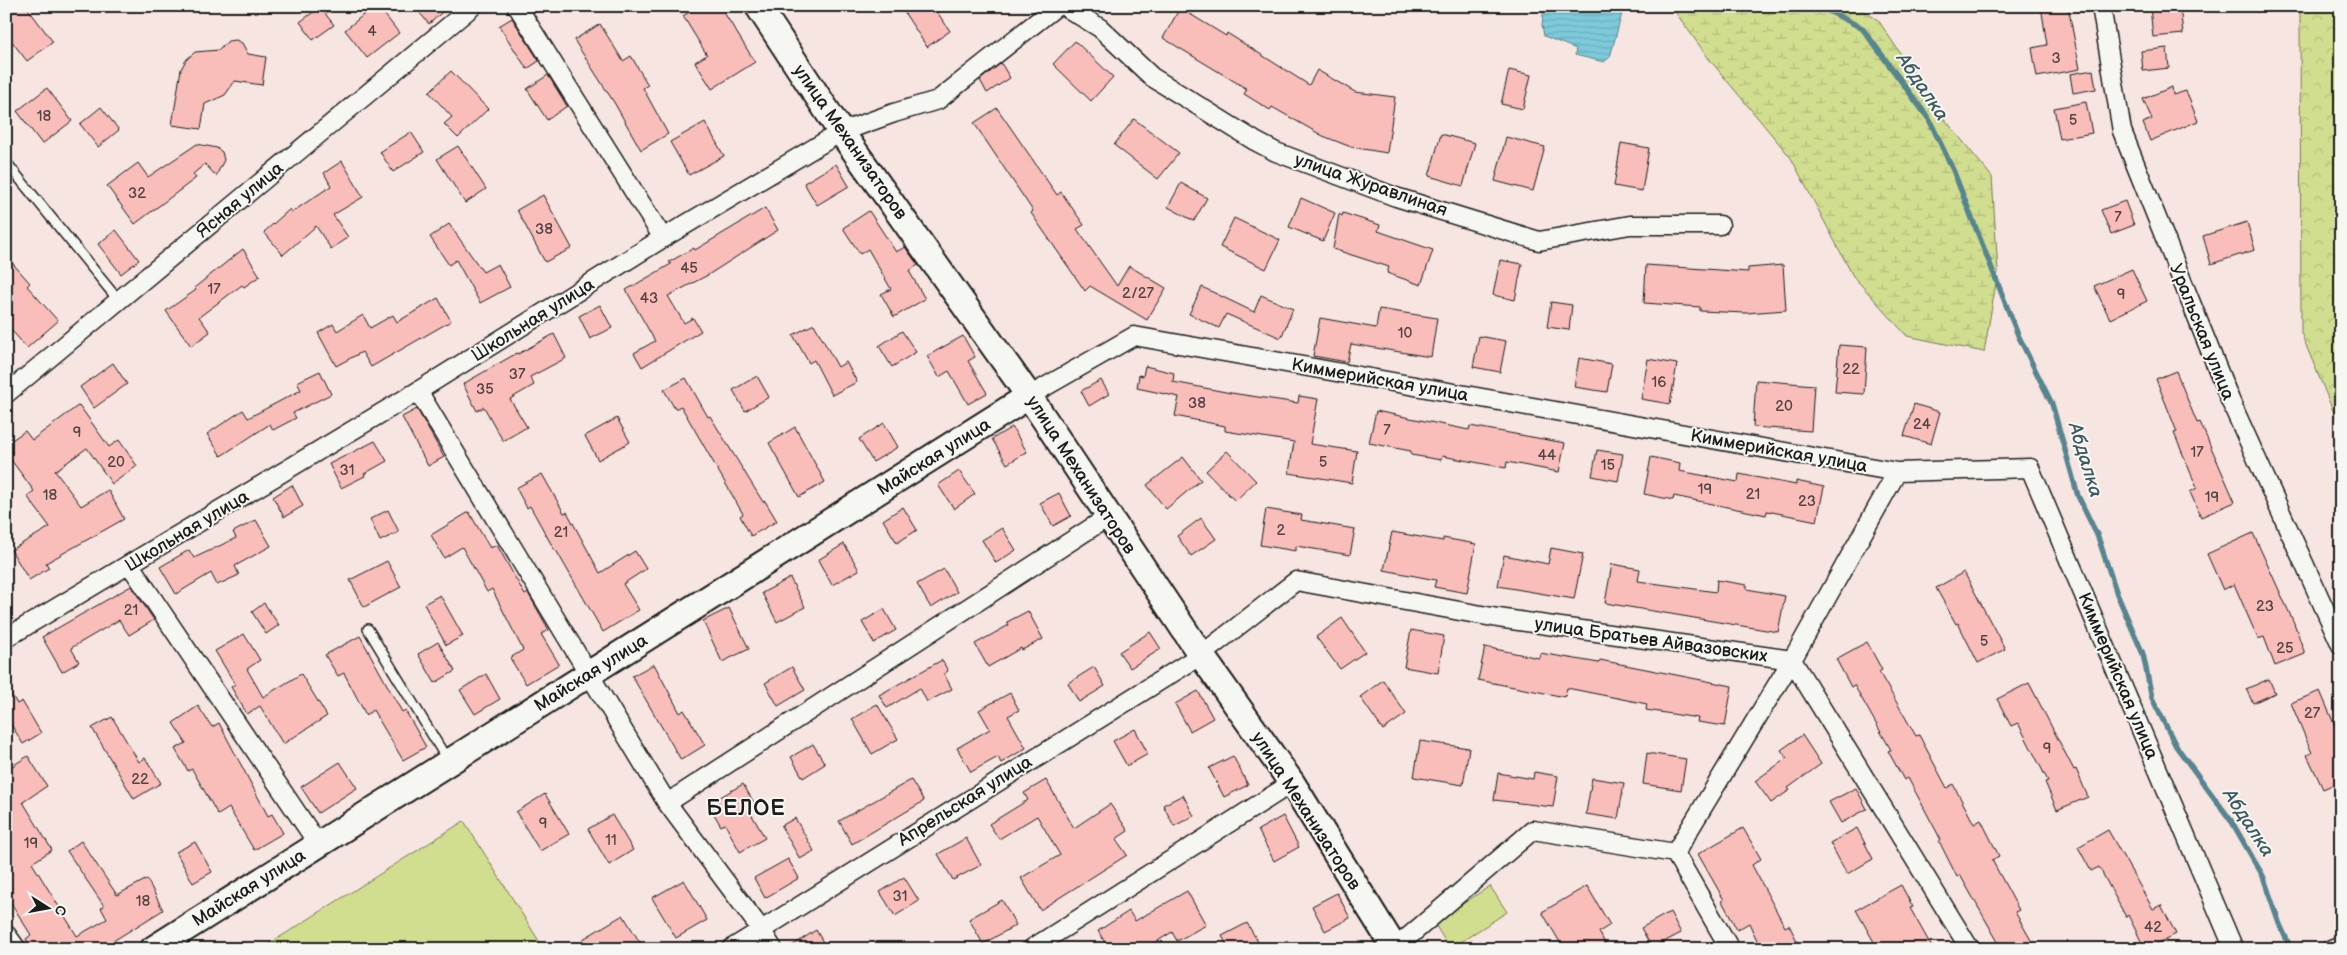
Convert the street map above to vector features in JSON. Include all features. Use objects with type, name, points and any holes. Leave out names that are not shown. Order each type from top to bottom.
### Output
[{"type":"street","name":"Ясная улица","points":[[6,394],[473,6]]},
{"type":"street","points":[[517,6],[663,238]]},
{"type":"street","name":"улица Механизаторов","points":[[758,6],[841,132],[1029,396],[1200,655],[1292,783],[1395,949]]},
{"type":"street","name":"Школьная улица","points":[[6,638],[418,391],[663,238],[841,132],[938,100],[1057,6]]},
{"type":"street","name":"улица Журавлиная","points":[[1064,6],[1100,28],[1152,77],[1255,141],[1276,152],[1396,197],[1539,241],[1630,225],[1720,225]]},
{"type":"street","name":"Уральская улица","points":[[2101,6],[2122,131],[2230,400],[2341,645]]},
{"type":"street","name":"Киммерийская улица","points":[[1029,396],[1134,336],[1897,472],[2030,468],[2234,949]]},
{"type":"street","points":[[418,391],[667,803],[760,928],[772,949]]},
{"type":"street","name":"Майская улица","points":[[154,949],[1029,396]]},
{"type":"street","points":[[1674,853],[1792,660],[1897,472]]},
{"type":"street","points":[[667,803],[1108,517]]},
{"type":"street","points":[[130,565],[318,844]]},
{"type":"street","name":"улица Братьев Айвазовских","points":[[1200,655],[1296,581],[1498,618],[1792,660],[1970,949]]},
{"type":"street","name":"Апрельская улица","points":[[730,949],[760,928],[1200,655]]},
{"type":"street","points":[[1031,949],[1292,783]]},
{"type":"street","points":[[1395,949],[1533,830],[1674,853]]},
{"type":"street","points":[[1674,853],[1730,949]]},
{"type":"street","points":[[6,934],[17,949]]},
{"type":"street","points":[[2331,949],[2341,945]]},
{"type":"lane","points":[[6,162],[119,301]]},
{"type":"lane","points":[[368,629],[448,762]]},
{"type":"green space","points":[[1671,6],[1855,6],[1878,20],[1943,117],[1992,177],[1998,272],[1984,352],[1907,336],[1853,276],[1791,158],[1709,59]]},
{"type":"green space","points":[[2300,6],[2341,6],[2341,430],[2301,333]]},
{"type":"green space","points":[[464,821],[544,949],[261,949]]},
{"type":"green space","points":[[1490,886],[1507,912],[1450,949],[1434,923]]},
{"type":"water","points":[[1544,6],[1624,6],[1610,57],[1604,62],[1575,55],[1576,49],[1544,36],[1542,25]]},
{"type":"building","points":[[16,6],[26,6],[53,42],[27,61],[6,34],[6,13]]},
{"type":"building","points":[[374,6],[378,6],[399,33],[367,58],[345,30]]},
{"type":"building","points":[[414,6],[449,6],[429,24]]},
{"type":"building","points":[[699,6],[720,6],[755,62],[712,89],[695,62],[707,55],[683,16]]},
{"type":"building","points":[[900,6],[933,6],[950,31],[927,47]]},
{"type":"building","points":[[2041,6],[2068,6],[2080,69],[2037,77],[2032,48],[2047,45]]},
{"type":"building","points":[[2180,6],[2183,34],[2153,37],[2150,7]]},
{"type":"building","points":[[320,7],[334,25],[313,40],[300,22]]},
{"type":"building","points":[[1180,8],[1226,36],[1227,33],[1309,85],[1317,70],[1355,92],[1395,97],[1387,153],[1351,147],[1323,136],[1272,107],[1270,110],[1244,94],[1247,89],[1163,38]]},
{"type":"building","points":[[512,18],[539,61],[527,69],[499,26]]},
{"type":"building","points":[[600,24],[623,61],[631,56],[648,85],[643,88],[668,134],[641,150],[615,104],[574,40]]},
{"type":"building","points":[[236,40],[242,43],[248,54],[266,57],[262,85],[235,81],[225,95],[205,104],[201,129],[172,125],[181,69],[186,60],[195,52],[219,50],[228,41]]},
{"type":"building","points":[[1075,41],[1113,77],[1091,101],[1053,64]]},
{"type":"building","points":[[2167,48],[2169,68],[2143,71],[2141,51]]},
{"type":"building","points":[[1001,63],[1010,78],[987,93],[980,80]]},
{"type":"building","points":[[1509,70],[1531,75],[1523,109],[1501,104]]},
{"type":"building","points":[[2093,70],[2096,89],[2073,93],[2070,74]]},
{"type":"building","points":[[451,71],[488,109],[458,138],[444,124],[452,117],[429,92]]},
{"type":"building","points":[[548,75],[567,106],[547,120],[527,89]]},
{"type":"building","points":[[2172,87],[2173,95],[2186,91],[2198,121],[2150,141],[2143,123],[2152,119],[2143,99]]},
{"type":"building","points":[[47,88],[72,121],[42,144],[17,111]]},
{"type":"building","points":[[2086,102],[2092,133],[2060,139],[2054,108]]},
{"type":"building","points":[[101,107],[119,130],[98,147],[80,124]]},
{"type":"building","points":[[997,108],[1057,195],[1061,192],[1084,225],[1077,229],[1117,286],[1129,266],[1166,288],[1147,320],[1090,286],[1085,291],[1031,213],[1033,211],[974,123]]},
{"type":"building","points":[[1134,119],[1179,153],[1158,179],[1114,145]]},
{"type":"building","points":[[705,122],[724,156],[689,175],[670,142]]},
{"type":"building","points":[[411,132],[424,152],[393,172],[380,152]]},
{"type":"building","points":[[1441,134],[1475,143],[1463,186],[1429,176]]},
{"type":"building","points":[[1506,137],[1545,147],[1533,191],[1495,181]]},
{"type":"building","points":[[1621,143],[1649,148],[1642,191],[1614,186]]},
{"type":"building","points":[[197,144],[217,148],[222,152],[224,160],[216,176],[205,164],[193,174],[196,178],[135,224],[107,186],[138,163],[148,177]]},
{"type":"building","points":[[458,146],[486,189],[465,203],[437,159]]},
{"type":"building","points":[[342,161],[363,197],[333,215],[348,237],[331,249],[316,226],[283,255],[264,232],[290,209],[292,212],[331,186],[324,173]]},
{"type":"building","points":[[836,164],[849,186],[817,205],[804,183]]},
{"type":"building","points":[[1181,183],[1207,198],[1194,221],[1168,207]]},
{"type":"building","points":[[543,195],[572,248],[545,262],[517,210]]},
{"type":"building","points":[[1301,198],[1335,213],[1323,241],[1289,227]]},
{"type":"building","points":[[2125,201],[2134,225],[2111,234],[2101,210]]},
{"type":"building","points":[[765,208],[778,230],[708,275],[668,296],[684,323],[693,318],[701,331],[642,367],[634,353],[655,341],[626,290],[671,264],[669,262],[694,248],[695,250]]},
{"type":"building","points":[[869,211],[896,252],[905,247],[918,265],[909,271],[925,299],[894,317],[881,294],[891,289],[868,249],[860,254],[843,228]]},
{"type":"building","points":[[1343,213],[1380,225],[1378,231],[1433,250],[1421,285],[1387,273],[1389,267],[1333,249],[1339,214],[1342,216]]},
{"type":"building","points":[[1234,218],[1280,240],[1266,269],[1220,247]]},
{"type":"building","points":[[2247,222],[2255,250],[2211,264],[2203,236]]},
{"type":"building","points":[[449,224],[483,272],[498,264],[510,287],[480,303],[456,260],[449,265],[430,237]]},
{"type":"building","points":[[116,230],[139,260],[121,274],[98,244]]},
{"type":"building","points":[[243,249],[260,276],[244,287],[242,285],[199,317],[210,332],[191,346],[166,311],[196,290],[194,288]]},
{"type":"building","points":[[6,256],[30,283],[27,286],[58,321],[27,348],[6,324]]},
{"type":"building","points":[[1500,260],[1522,264],[1515,300],[1493,295]]},
{"type":"building","points":[[1646,265],[1748,272],[1748,268],[1783,265],[1786,310],[1746,313],[1700,311],[1700,307],[1644,303]]},
{"type":"building","points":[[2132,269],[2147,301],[2110,319],[2094,286]]},
{"type":"building","points":[[1202,287],[1254,312],[1261,295],[1293,309],[1281,338],[1226,314],[1219,328],[1189,314]]},
{"type":"building","points":[[438,298],[451,321],[371,367],[362,352],[336,366],[318,333],[333,324],[337,331],[363,315],[370,328],[393,315],[397,322]]},
{"type":"building","points":[[1551,302],[1572,305],[1569,330],[1547,327]]},
{"type":"building","points":[[600,305],[612,328],[590,339],[579,316]]},
{"type":"building","points":[[1379,309],[1437,318],[1431,357],[1351,344],[1347,362],[1313,356],[1320,318],[1376,328]]},
{"type":"building","points":[[814,324],[838,367],[846,362],[857,382],[832,395],[814,360],[809,363],[793,335]]},
{"type":"building","points":[[902,331],[916,352],[892,367],[879,346]]},
{"type":"building","points":[[554,334],[566,358],[530,377],[534,385],[510,399],[527,427],[503,441],[484,407],[477,411],[463,384]]},
{"type":"building","points":[[963,336],[975,357],[968,361],[987,393],[968,404],[949,371],[939,377],[927,356]]},
{"type":"building","points":[[1479,336],[1506,341],[1500,372],[1473,367]]},
{"type":"building","points":[[1839,345],[1867,347],[1864,394],[1835,392]]},
{"type":"building","points":[[1579,358],[1612,364],[1607,392],[1574,387]]},
{"type":"building","points":[[1648,359],[1677,364],[1670,404],[1641,399]]},
{"type":"building","points":[[113,363],[127,384],[94,408],[80,387]]},
{"type":"building","points":[[1145,366],[1174,373],[1173,382],[1298,403],[1299,396],[1318,399],[1310,444],[1357,451],[1352,483],[1289,473],[1294,442],[1225,431],[1225,426],[1175,416],[1179,397],[1137,388],[1139,375],[1143,376]]},
{"type":"building","points":[[320,371],[331,394],[293,413],[296,418],[273,430],[270,424],[221,456],[207,434],[243,410],[248,418],[301,390],[297,382]]},
{"type":"building","points":[[2176,371],[2197,423],[2200,422],[2235,502],[2201,517],[2190,492],[2197,488],[2174,433],[2177,432],[2156,379]]},
{"type":"building","points":[[757,376],[769,397],[745,411],[733,390]]},
{"type":"building","points":[[686,378],[708,417],[710,416],[763,502],[765,501],[777,521],[751,536],[740,516],[743,514],[681,406],[675,409],[664,390]]},
{"type":"building","points":[[1101,380],[1109,394],[1089,406],[1081,391]]},
{"type":"building","points":[[1756,380],[1814,385],[1811,431],[1753,427]]},
{"type":"building","points":[[1914,404],[1940,412],[1931,444],[1904,436]]},
{"type":"building","points":[[79,405],[109,447],[119,440],[137,466],[112,484],[87,448],[55,471],[81,506],[108,490],[124,519],[46,563],[49,568],[29,580],[11,550],[50,527],[27,496],[34,491],[6,453],[6,444],[25,431],[32,440]]},
{"type":"building","points":[[417,409],[444,457],[428,466],[402,417]]},
{"type":"building","points":[[1376,411],[1469,430],[1470,426],[1565,443],[1559,472],[1507,462],[1506,468],[1442,456],[1441,460],[1411,455],[1411,451],[1369,443]]},
{"type":"building","points":[[617,418],[630,442],[598,460],[585,436]]},
{"type":"building","points":[[884,423],[898,447],[873,462],[859,439]]},
{"type":"building","points":[[795,427],[825,482],[799,497],[769,443]]},
{"type":"building","points":[[1012,427],[1027,452],[1007,464],[992,439]]},
{"type":"building","points":[[375,441],[387,461],[364,474],[365,476],[341,488],[329,464]]},
{"type":"building","points":[[1597,450],[1623,454],[1618,481],[1592,476]]},
{"type":"building","points":[[1227,451],[1256,481],[1235,501],[1206,471]]},
{"type":"building","points":[[1183,457],[1201,480],[1166,509],[1147,485]]},
{"type":"building","points":[[1651,457],[1680,463],[1679,471],[1738,482],[1739,474],[1796,485],[1796,481],[1824,487],[1817,521],[1767,511],[1766,515],[1674,496],[1673,500],[1644,494]]},
{"type":"building","points":[[959,471],[975,494],[954,509],[938,485]]},
{"type":"building","points":[[542,474],[564,513],[567,512],[600,573],[635,551],[646,569],[623,584],[639,610],[603,632],[530,506],[527,508],[516,488]]},
{"type":"building","points":[[292,485],[303,506],[284,517],[273,497]]},
{"type":"building","points":[[1059,493],[1071,516],[1053,526],[1040,503]]},
{"type":"building","points":[[903,507],[917,530],[897,543],[883,520]]},
{"type":"building","points":[[1266,509],[1302,515],[1301,520],[1355,529],[1350,555],[1296,546],[1296,551],[1260,545]]},
{"type":"building","points":[[388,510],[399,532],[380,541],[370,519]]},
{"type":"building","points":[[469,512],[490,548],[497,545],[525,595],[528,593],[549,630],[541,634],[559,664],[526,684],[510,658],[523,650],[492,589],[487,592],[462,547],[444,558],[431,535]]},
{"type":"building","points":[[1201,518],[1216,539],[1191,556],[1177,536]]},
{"type":"building","points":[[256,520],[271,546],[235,566],[239,575],[217,585],[211,573],[176,594],[160,567],[189,550],[194,558],[236,538],[233,532]]},
{"type":"building","points":[[1002,528],[1016,550],[996,563],[982,540]]},
{"type":"building","points":[[1392,532],[1443,541],[1443,538],[1476,544],[1467,593],[1434,587],[1436,580],[1384,570]]},
{"type":"building","points":[[2253,533],[2294,623],[2305,654],[2275,666],[2264,637],[2258,639],[2234,584],[2223,590],[2207,554]]},
{"type":"building","points":[[844,544],[859,570],[832,585],[818,560]]},
{"type":"building","points":[[1551,548],[1583,554],[1574,599],[1498,586],[1504,555],[1548,564]]},
{"type":"building","points":[[387,561],[401,587],[364,607],[350,580]]},
{"type":"building","points":[[1612,564],[1640,569],[1638,581],[1716,592],[1717,580],[1747,585],[1747,589],[1785,596],[1778,632],[1605,603]]},
{"type":"building","points":[[944,569],[957,592],[931,608],[917,584]]},
{"type":"building","points":[[1964,572],[2005,649],[1978,663],[1958,623],[1956,624],[1936,588]]},
{"type":"building","points":[[790,578],[805,607],[777,622],[762,593]]},
{"type":"building","points":[[131,586],[154,620],[129,635],[119,620],[71,648],[79,662],[62,672],[42,637]]},
{"type":"building","points":[[440,595],[463,636],[446,645],[424,604]]},
{"type":"building","points":[[264,603],[279,625],[266,634],[252,612]]},
{"type":"building","points":[[729,608],[749,649],[722,662],[703,621]]},
{"type":"building","points":[[884,609],[896,630],[874,643],[862,622]]},
{"type":"building","points":[[1028,611],[1043,639],[1022,650],[1021,648],[988,667],[975,644],[1009,625],[1007,622]]},
{"type":"building","points":[[1342,618],[1365,652],[1340,669],[1316,637]]},
{"type":"building","points":[[1411,630],[1444,636],[1438,673],[1404,667]]},
{"type":"building","points":[[1150,632],[1161,649],[1130,668],[1119,652]]},
{"type":"building","points":[[244,634],[260,660],[247,669],[263,697],[301,674],[327,716],[283,744],[260,706],[247,714],[231,687],[235,684],[215,651]]},
{"type":"building","points":[[360,636],[402,712],[405,710],[426,747],[403,760],[373,710],[366,715],[344,673],[338,676],[325,655]]},
{"type":"building","points":[[438,642],[455,671],[435,683],[418,654]]},
{"type":"building","points":[[1867,642],[1882,670],[1879,672],[1916,736],[1919,735],[1947,788],[1953,784],[1974,824],[1981,820],[1999,856],[1992,860],[2019,910],[2015,912],[2036,949],[2002,949],[1960,875],[1957,877],[1939,841],[1941,840],[1908,778],[1904,780],[1888,751],[1891,750],[1854,685],[1851,687],[1836,659]]},
{"type":"building","points":[[1485,647],[1539,658],[1540,653],[1599,663],[1600,660],[1732,686],[1725,726],[1697,722],[1698,718],[1646,710],[1647,704],[1567,688],[1565,697],[1478,680]]},
{"type":"building","points":[[942,660],[948,671],[944,674],[952,689],[927,702],[920,688],[887,708],[879,695]]},
{"type":"building","points":[[654,664],[680,713],[684,710],[705,745],[681,760],[632,676]]},
{"type":"building","points":[[792,667],[805,690],[778,706],[765,683]]},
{"type":"building","points":[[1094,667],[1105,686],[1079,702],[1068,683]]},
{"type":"building","points":[[486,674],[500,699],[475,714],[460,690]]},
{"type":"building","points":[[2269,679],[2275,693],[2253,703],[2246,689]]},
{"type":"building","points":[[1383,680],[1406,714],[1383,730],[1360,697]]},
{"type":"building","points":[[2029,683],[2074,770],[2076,769],[2088,797],[2057,810],[2045,782],[2048,781],[2018,723],[2011,726],[1997,699]]},
{"type":"building","points":[[6,685],[17,704],[22,701],[41,733],[23,744],[6,716]]},
{"type":"building","points":[[1198,691],[1213,718],[1190,731],[1175,704]]},
{"type":"building","points":[[2320,691],[2341,740],[2341,781],[2323,789],[2307,755],[2312,753],[2291,703]]},
{"type":"building","points":[[1010,693],[1019,710],[1008,716],[1026,748],[1001,763],[998,757],[971,772],[957,748],[990,729],[979,710]]},
{"type":"building","points":[[877,704],[898,739],[872,754],[852,719]]},
{"type":"building","points":[[198,706],[212,727],[219,723],[268,816],[272,814],[283,833],[254,850],[229,808],[218,815],[192,769],[188,771],[175,749],[186,743],[173,723]]},
{"type":"building","points":[[112,717],[139,762],[145,758],[161,783],[134,799],[92,728]]},
{"type":"building","points":[[1135,729],[1148,754],[1127,766],[1113,741]]},
{"type":"building","points":[[1802,735],[1821,764],[1771,803],[1755,781],[1787,758],[1781,750]]},
{"type":"building","points":[[1420,741],[1469,748],[1463,785],[1414,777]]},
{"type":"building","points":[[813,744],[825,764],[803,778],[791,757]]},
{"type":"building","points":[[1647,753],[1686,759],[1681,790],[1643,784]]},
{"type":"building","points":[[28,756],[47,786],[23,802],[52,850],[32,863],[77,936],[107,919],[101,908],[104,906],[67,851],[81,841],[117,895],[147,879],[163,910],[110,943],[113,949],[32,949],[26,939],[31,935],[6,895],[6,770]]},
{"type":"building","points":[[1233,756],[1248,785],[1224,797],[1209,768]]},
{"type":"building","points":[[340,762],[357,788],[318,813],[301,787]]},
{"type":"building","points":[[1534,772],[1558,776],[1553,807],[1494,800],[1498,773],[1533,779]]},
{"type":"building","points":[[1592,778],[1624,783],[1618,819],[1586,814]]},
{"type":"building","points":[[911,780],[924,801],[852,844],[839,821]]},
{"type":"building","points":[[1046,780],[1074,828],[1110,804],[1128,831],[1116,839],[1127,855],[1040,910],[1021,878],[1060,855],[1037,816],[999,839],[989,824],[1028,800],[1024,793]]},
{"type":"building","points":[[743,784],[756,806],[749,810],[765,838],[740,852],[725,824],[721,826],[708,804]]},
{"type":"building","points":[[1856,788],[1867,809],[1841,823],[1829,802]]},
{"type":"building","points":[[545,794],[569,834],[540,851],[516,812]]},
{"type":"building","points":[[1183,795],[1194,816],[1174,826],[1163,805]]},
{"type":"building","points":[[612,815],[633,850],[609,865],[588,829]]},
{"type":"building","points":[[1283,816],[1299,847],[1274,861],[1258,830]]},
{"type":"building","points":[[795,818],[814,851],[800,859],[781,826]]},
{"type":"building","points":[[1743,828],[1761,859],[1752,865],[1785,927],[1789,925],[1801,949],[1761,949],[1749,923],[1737,930],[1722,901],[1724,900],[1698,854]]},
{"type":"building","points":[[1857,828],[1873,859],[1847,874],[1830,843]]},
{"type":"building","points":[[2108,830],[2153,909],[2161,905],[2176,934],[2147,949],[2145,949],[2128,915],[2126,917],[2099,867],[2091,871],[2078,847]]},
{"type":"building","points":[[966,838],[981,865],[953,880],[938,854]]},
{"type":"building","points":[[195,842],[212,872],[193,883],[176,852]]},
{"type":"building","points":[[788,859],[799,878],[765,898],[754,878]]},
{"type":"building","points":[[904,877],[919,901],[895,916],[880,892]]},
{"type":"building","points":[[684,880],[707,920],[676,938],[652,898]]},
{"type":"building","points":[[1901,885],[1913,907],[1910,908],[1933,949],[1878,949],[1856,910]]},
{"type":"building","points":[[1587,886],[1610,925],[1599,932],[1608,949],[1564,949],[1542,912]]},
{"type":"building","points":[[1187,891],[1206,925],[1177,941],[1172,932],[1145,949],[1109,949],[1098,931],[1129,911],[1135,921]]},
{"type":"building","points":[[1337,893],[1350,918],[1325,931],[1312,906]]},
{"type":"building","points":[[1002,900],[1016,925],[983,944],[969,919]]},
{"type":"building","points":[[1670,912],[1681,933],[1652,948],[1641,928]]},
{"type":"building","points":[[623,915],[644,949],[588,949],[583,939]]},
{"type":"building","points":[[1247,923],[1262,949],[1229,949],[1222,936]]},
{"type":"building","points":[[816,930],[827,949],[787,949]]},
{"type":"waterway","name":"Абдалка","points":[[1819,6],[1862,28],[1929,119],[1953,170],[2018,335],[2052,404],[2078,496],[2098,537],[2117,594],[2143,654],[2152,698],[2176,746],[2232,822],[2263,876],[2280,925],[2291,949]]},
{"type":"district","name":"БЕЛОЕ","points":[[746,808]]}]
